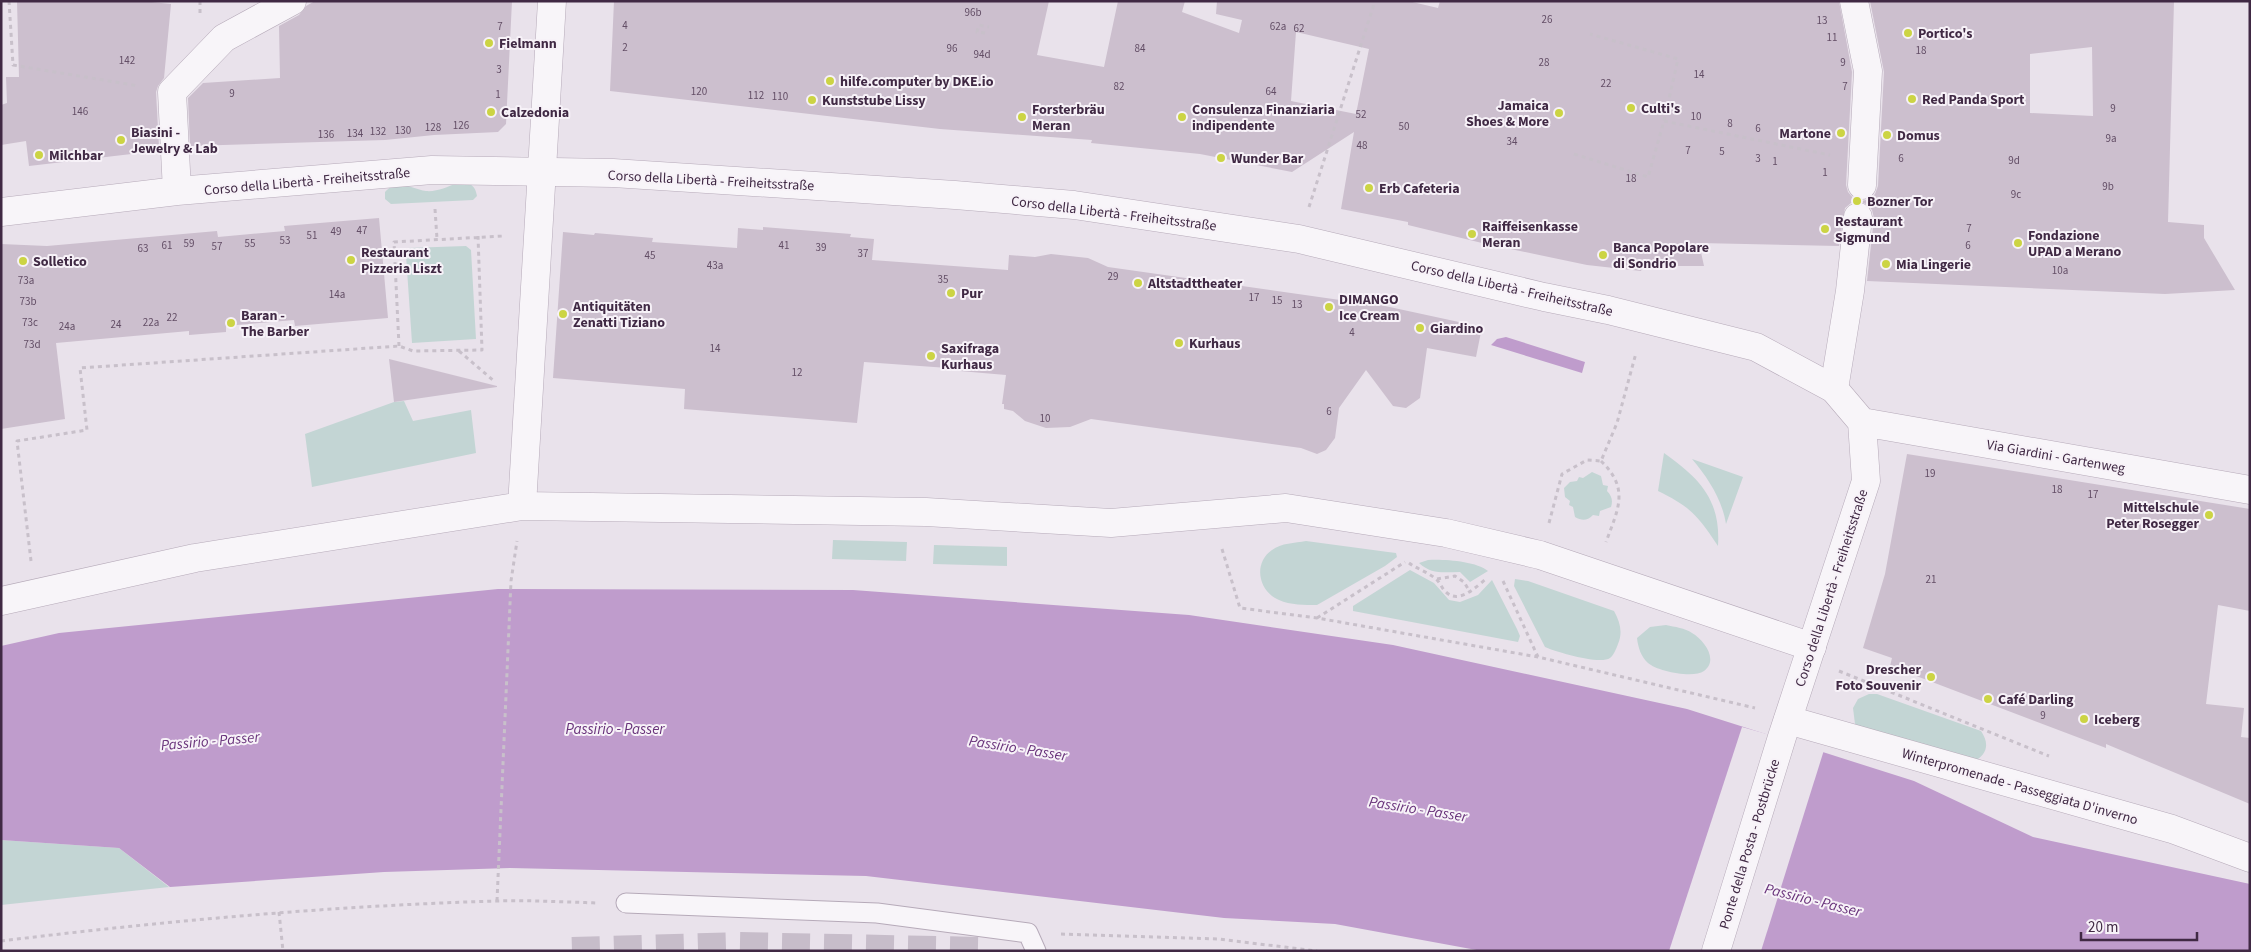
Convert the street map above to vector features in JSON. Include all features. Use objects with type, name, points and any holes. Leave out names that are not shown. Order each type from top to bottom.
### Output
[{"type":"street","points":[[177,191],[172,92],[224,38],[292,1]]},
{"type":"street","points":[[522,506],[552,1]]},
{"type":"street","points":[[1854,1],[1868,71],[1863,174]]},
{"type":"street","name":"Corso della Libertà - Freiheitsstraße","points":[[1,212],[177,191],[432,170],[612,173],[1029,201],[1084,206],[1299,239],[1516,291],[1608,310],[1756,347],[1834,389],[1862,422],[1866,481],[1787,725]]},
{"type":"street","points":[[1834,389],[1859,292],[1858,217]]},
{"type":"street","name":"Via Giardini - Gartenweg","points":[[1862,422],[2250,490]]},
{"type":"street","points":[[1,601],[195,558],[522,506],[926,512],[1111,523],[1286,508],[1446,533],[1501,558],[1540,555],[1810,652]]},
{"type":"street","name":"Winterpromenade - Passeggiata D'inverno","points":[[1787,725],[2172,829],[2250,858]]},
{"type":"street","name":"Ponte della Posta - Postbrücke","points":[[1716,951],[1787,725]]},
{"type":"lane","points":[[626,903],[878,912],[1028,932],[1036,951]]},
{"type":"path","points":[[9,1],[13,65],[172,92]]},
{"type":"path","points":[[1299,239],[1374,1]]},
{"type":"path","points":[[985,33],[977,32],[979,25],[989,27]]},
{"type":"path","points":[[1574,154],[1648,177],[1664,121],[1678,60],[1590,34]]},
{"type":"path","points":[[1664,121],[1863,174]]},
{"type":"path","points":[[435,209],[437,239]]},
{"type":"path","points":[[35,592],[17,441],[87,430],[80,368],[399,346],[414,351],[482,350],[478,236],[394,242],[399,346]]},
{"type":"path","points":[[1601,461],[1617,423],[1631,375]]},
{"type":"path","points":[[1540,555],[1562,474],[1587,460],[1601,461],[1614,474],[1619,492],[1618,508],[1594,573]]},
{"type":"path","points":[[1212,515],[1240,608],[1317,618],[1538,657],[1787,725]]},
{"type":"path","points":[[1317,618],[1407,561],[1446,533]]},
{"type":"path","points":[[1407,561],[1419,571],[1437,579],[1446,592],[1452,596],[1458,596],[1470,592],[1501,558],[1538,657]]},
{"type":"path","points":[[1437,579],[1455,576],[1464,582],[1470,592]]},
{"type":"path","points":[[497,901],[511,581]]},
{"type":"path","points":[[1810,652],[2053,757]]},
{"type":"path","points":[[1,941],[126,926],[279,912],[497,901],[626,903]]},
{"type":"path","points":[[279,912],[283,951]]},
{"type":"path","points":[[1028,932],[1218,939],[1317,951]]},
{"type":"shaded area","points":[[457,183],[473,186],[477,196],[473,200],[391,204],[385,199],[385,192],[394,186],[400,185],[434,191]]},
{"type":"shaded area","points":[[466,246],[471,250],[476,339],[412,343],[406,255],[408,248]]},
{"type":"shaded area","points":[[404,401],[413,421],[471,410],[476,453],[312,487],[305,434],[394,402]]},
{"type":"shaded area","points":[[1664,453],[1688,471],[1705,491],[1716,515],[1718,546],[1693,513],[1658,491]]},
{"type":"shaded area","points":[[1692,459],[1743,477],[1726,524],[1714,489]]},
{"type":"shaded area","points":[[1592,472],[1601,476],[1603,485],[1608,486],[1607,491],[1611,497],[1612,505],[1600,511],[1599,516],[1593,515],[1584,520],[1575,517],[1573,507],[1569,505],[1570,501],[1565,497],[1564,488],[1570,482],[1577,481],[1579,477],[1583,478]]},
{"type":"shaded area","points":[[833,540],[907,542],[906,561],[832,559]]},
{"type":"shaded area","points":[[1306,541],[1396,553],[1397,557],[1385,566],[1317,605],[1283,602],[1266,590],[1260,576],[1262,562],[1272,550],[1280,546]]},
{"type":"shaded area","points":[[934,545],[1007,547],[1007,566],[933,564]]},
{"type":"shaded area","points":[[1428,560],[1450,560],[1468,563],[1488,571],[1470,582],[1460,572],[1433,571],[1419,563]]},
{"type":"shaded area","points":[[1410,570],[1434,583],[1449,600],[1460,602],[1478,595],[1492,580],[1520,636],[1518,642],[1353,611],[1353,606]]},
{"type":"shaded area","points":[[1515,579],[1528,581],[1614,611],[1621,631],[1620,640],[1613,655],[1605,660],[1588,659],[1568,655],[1545,647],[1514,586]]},
{"type":"shaded area","points":[[1666,625],[1686,630],[1701,640],[1710,656],[1708,666],[1704,671],[1692,674],[1675,673],[1659,669],[1643,658],[1637,638],[1650,627]]},
{"type":"shaded area","points":[[1869,694],[1877,694],[1981,731],[1986,740],[1986,749],[1973,762],[1863,729],[1855,724],[1853,708],[1858,699]]},
{"type":"shaded area","points":[[1,840],[119,848],[169,887],[1,905]]},
{"type":"water","points":[[1506,337],[1585,362],[1582,373],[1491,345],[1497,339]]},
{"type":"water","name":"Passirio - Passer","points":[[498,589],[853,590],[1189,615],[1393,645],[1687,709],[1914,781],[2033,837],[2250,884],[2250,951],[1482,951],[1335,924],[1224,918],[866,876],[510,868],[384,872],[170,887],[119,848],[1,840],[1,646],[59,633]]},
{"type":"pier","points":[[1742,727],[1824,750],[1761,951],[1669,951]]},
{"type":"building","points":[[17,1],[142,1],[171,4],[164,78],[156,92],[159,147],[139,148],[140,153],[29,166],[26,141],[1,145],[1,105],[7,103],[6,77],[19,77]]},
{"type":"building","points":[[315,1],[512,1],[506,124],[498,132],[434,135],[385,140],[190,146],[188,98],[203,83],[280,78],[279,26],[299,15],[306,6]]},
{"type":"building","points":[[614,1],[1049,1],[1037,55],[1104,67],[1118,1],[1185,1],[1182,12],[1239,33],[1242,20],[1216,14],[1217,1],[1408,1],[1438,8],[1440,1],[1839,1],[1852,72],[1846,185],[1848,192],[1853,198],[1862,201],[1870,199],[1875,194],[1878,186],[1884,72],[1870,1],[2174,1],[2168,222],[2204,225],[2204,238],[2235,290],[2165,294],[1867,281],[1874,218],[1872,210],[1868,205],[1859,201],[1851,203],[1845,208],[1839,246],[1699,243],[1704,266],[1643,266],[1641,271],[1587,265],[1482,243],[1408,225],[1408,222],[1341,209],[1354,132],[1292,172],[1200,154],[1091,143],[1092,140],[940,129],[610,91]],"holes":[[[1296,32],[1369,49],[1356,114],[1291,101]],[[2092,47],[2093,116],[2030,113],[2030,54]]]},
{"type":"building","points":[[379,218],[388,318],[295,326],[294,320],[226,326],[226,332],[189,335],[189,331],[56,343],[65,419],[1,429],[1,244],[47,246],[217,231],[218,237],[285,231],[284,226]]},
{"type":"building","points":[[763,227],[851,234],[850,237],[874,239],[872,260],[1008,270],[1009,255],[1035,257],[1051,254],[1088,258],[1108,267],[1347,301],[1348,298],[1482,327],[1476,357],[1427,348],[1420,398],[1406,408],[1393,406],[1366,370],[1339,408],[1335,438],[1326,450],[1317,454],[1301,448],[1091,419],[1070,427],[1046,428],[1025,421],[1013,411],[1004,409],[1004,404],[1002,404],[1006,375],[948,370],[948,368],[864,362],[857,423],[684,409],[685,389],[553,378],[563,232],[653,238],[652,242],[737,248],[738,228],[763,230]]},
{"type":"building","points":[[389,359],[497,386],[497,387],[394,402]]},
{"type":"building","points":[[1907,454],[2250,509],[2250,611],[2218,605],[2206,704],[2244,708],[2241,737],[2250,738],[2250,804],[2106,744],[2106,748],[1890,666],[1892,658],[1863,648],[1885,574]]},
{"type":"tunnel","points":[[572,951],[739,946],[983,951]]},
{"type":"place","name":"Portico's","points":[[1908,33]]},
{"type":"place","name":"Fielmann","points":[[489,43]]},
{"type":"place","name":"hilfe.computer by DKE.io","points":[[830,81]]},
{"type":"place","name":"Red Panda Sport","points":[[1912,99]]},
{"type":"place","name":"Kunststube Lissy","points":[[812,100]]},
{"type":"place","name":"Culti's","points":[[1631,108]]},
{"type":"place","name":"Calzedonia","points":[[491,112]]},
{"type":"place","name":"Jamaica Shoes & More","points":[[1559,113]]},
{"type":"place","name":"Forsterbräu Meran","points":[[1022,117]]},
{"type":"place","name":"Consulenza Finanziaria indipendente","points":[[1182,117]]},
{"type":"place","name":"Martone","points":[[1841,133]]},
{"type":"place","name":"Domus","points":[[1887,135]]},
{"type":"place","name":"Biasini - Jewelry & Lab","points":[[121,140]]},
{"type":"place","name":"Milchbar","points":[[39,155]]},
{"type":"place","name":"Wunder Bar","points":[[1221,158]]},
{"type":"place","name":"Erb Cafeteria","points":[[1369,188]]},
{"type":"place","name":"Bozner Tor","points":[[1857,201]]},
{"type":"place","name":"Restaurant Sigmund","points":[[1825,229]]},
{"type":"place","name":"Raiffeisenkasse Meran","points":[[1472,234]]},
{"type":"place","name":"Fondazione UPAD a Merano","points":[[2018,243]]},
{"type":"place","name":"Banca Popolare di Sondrio","points":[[1603,255]]},
{"type":"place","name":"Restaurant Pizzeria Liszt","points":[[351,260]]},
{"type":"place","name":"Solletico","points":[[23,261]]},
{"type":"place","name":"Mia Lingerie","points":[[1886,264]]},
{"type":"place","name":"Altstadttheater","points":[[1138,283]]},
{"type":"place","name":"Pur","points":[[951,293]]},
{"type":"place","name":"DIMANGO Ice Cream","points":[[1329,307]]},
{"type":"place","name":"Antiquitäten Zenatti Tiziano","points":[[563,314]]},
{"type":"place","name":"Baran - The Barber","points":[[231,323]]},
{"type":"place","name":"Giardino","points":[[1420,328]]},
{"type":"place","name":"Kurhaus","points":[[1179,343]]},
{"type":"place","name":"Saxifraga Kurhaus","points":[[931,356]]},
{"type":"place","name":"Mittelschule Peter Rosegger","points":[[2209,515]]},
{"type":"place","name":"Drescher Foto Souvenir","points":[[1931,677]]},
{"type":"place","name":"Café Darling","points":[[1988,699]]},
{"type":"place","name":"Iceberg","points":[[2084,719]]}]
